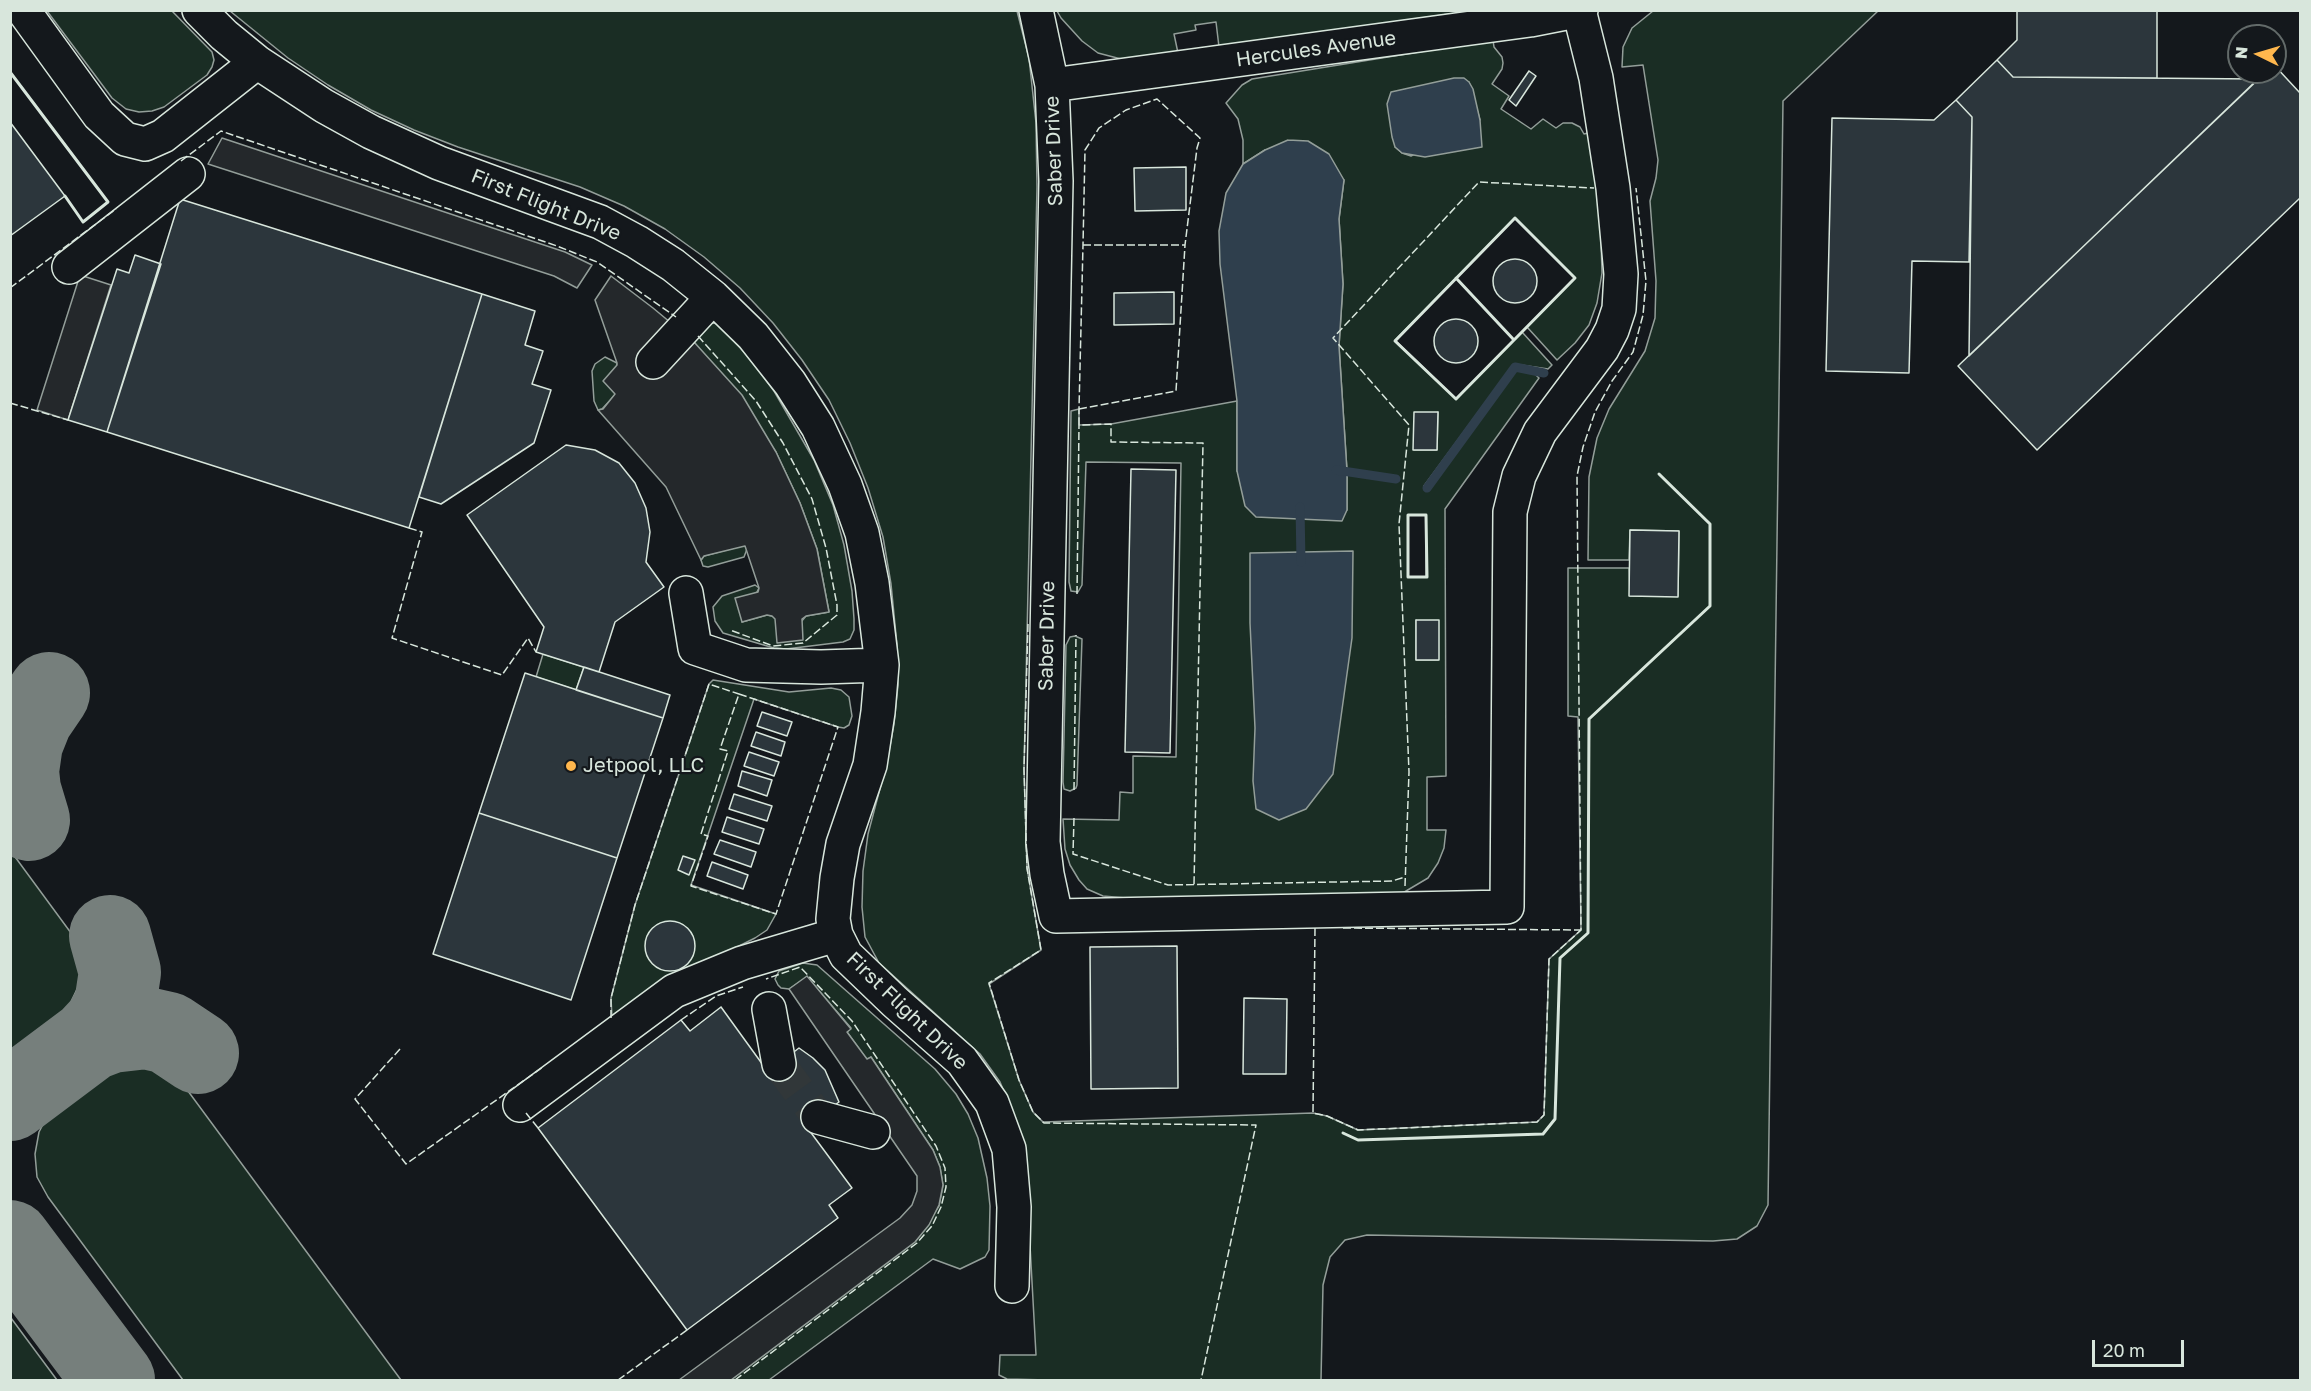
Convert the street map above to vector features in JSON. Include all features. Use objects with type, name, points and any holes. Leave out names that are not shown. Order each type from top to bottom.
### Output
[{"type":"street","points":[[23,10],[99,115],[125,139],[145,144],[164,136],[257,62]]},
{"type":"street","name":"First Flight Drive","points":[[199,10],[224,35],[257,62],[324,106],[439,163],[600,222],[637,242],[673,265],[713,297],[753,336],[790,383],[818,427],[845,484],[862,533],[872,583],[882,665],[870,765],[843,844],[837,878],[833,919],[836,935],[846,955],[962,1061],[992,1103],[1009,1149],[1014,1208],[1012,1286]]},
{"type":"street","name":"Saber Drive","points":[[1036,10],[1052,86],[1056,181],[1043,842],[1056,916],[1507,907],[1510,512],[1519,476],[1540,432],[1602,349],[1619,309],[1621,274],[1613,188],[1596,78],[1580,11]]},
{"type":"street","name":"Hercules Avenue","points":[[1052,86],[1518,22],[1580,11]]},
{"type":"street","points":[[69,267],[188,174]]},
{"type":"street","points":[[653,362],[713,297]]},
{"type":"street","points":[[686,594],[695,648],[746,664],[811,667],[882,665]]},
{"type":"street","points":[[520,1105],[674,992],[758,984],[836,935]]},
{"type":"street","points":[[758,984],[779,1064]]},
{"type":"street","points":[[819,1116],[873,1132]]},
{"type":"green space","points":[[47,11],[172,11],[212,52],[214,60],[212,67],[207,75],[164,107],[139,112],[126,109],[112,98]]},
{"type":"green space","points":[[230,11],[1017,11],[1029,58],[1036,123],[1037,187],[1024,769],[1027,868],[1041,950],[989,984],[1019,1080],[1033,1112],[1043,1122],[1313,1113],[1327,1116],[1358,1130],[1537,1122],[1544,1115],[1549,959],[1581,930],[1578,717],[1568,716],[1568,568],[1629,568],[1630,596],[1678,596],[1679,531],[1630,530],[1629,560],[1588,560],[1589,477],[1597,438],[1609,409],[1645,351],[1655,318],[1656,281],[1650,201],[1658,160],[1643,65],[1622,67],[1623,47],[1632,28],[1653,11],[1878,11],[1783,101],[1768,1205],[1757,1226],[1737,1239],[1713,1241],[1367,1235],[1345,1240],[1330,1257],[1323,1285],[1321,1380],[1048,1380],[1007,1379],[999,1375],[1000,1355],[1036,1355],[1026,1172],[1017,1123],[1000,1082],[980,1054],[879,963],[865,937],[862,907],[863,871],[868,834],[887,762],[894,724],[898,685],[897,645],[891,584],[883,537],[868,488],[829,400],[773,323],[740,288],[704,257],[665,229],[624,206],[580,187],[458,147],[371,110],[288,58]]},
{"type":"green space","points":[[1057,11],[1470,11],[1219,47],[1216,22],[1195,25],[1196,30],[1174,34],[1178,53],[1121,59],[1098,53],[1082,41]]},
{"type":"green space","points":[[1493,40],[1494,47],[1502,57],[1503,63],[1502,69],[1492,84],[1509,96],[1501,109],[1531,129],[1543,119],[1556,128],[1563,123],[1572,123],[1580,127],[1584,134],[1588,133],[1600,206],[1602,273],[1597,303],[1589,325],[1575,343],[1557,360],[1527,327],[1575,278],[1515,218],[1395,340],[1456,399],[1522,332],[1552,365],[1548,369],[1514,364],[1424,486],[1429,490],[1516,369],[1534,373],[1539,378],[1445,509],[1446,776],[1427,777],[1427,830],[1446,830],[1444,848],[1428,878],[1401,894],[1391,897],[1126,898],[1103,896],[1087,889],[1070,865],[1065,849],[1063,819],[1119,820],[1120,792],[1133,793],[1133,756],[1176,757],[1181,463],[1086,462],[1082,585],[1078,592],[1071,591],[1069,582],[1071,411],[1079,409],[1079,425],[1111,424],[1237,401],[1237,471],[1347,510],[1347,471],[1339,346],[1343,284],[1339,219],[1344,180],[1265,150],[1243,164],[1243,140],[1238,119],[1226,103],[1242,85],[1252,79]],"holes":[[[1469,82],[1480,120],[1411,156],[1395,147]],[[1438,412],[1437,450],[1414,450]],[[1408,515],[1426,515],[1426,577],[1408,577]],[[1416,620],[1438,660],[1416,660]]]},
{"type":"green space","points":[[707,324],[718,324],[747,355],[774,391],[814,460],[833,505],[844,545],[852,591],[854,630],[850,639],[843,642],[786,649],[774,648],[723,633],[715,621],[713,607],[722,596],[755,585],[759,588],[742,622],[767,615],[801,622],[806,616],[829,612],[817,549],[800,503],[776,452],[694,342]]},
{"type":"green space","points":[[605,357],[617,363],[616,394],[602,409],[598,410],[594,401],[592,371],[595,364]]},
{"type":"green space","points":[[741,546],[747,549],[744,557],[708,567],[703,566],[701,560],[704,556]]},
{"type":"green space","points":[[1075,636],[1082,639],[1077,785],[1070,791],[1064,789],[1063,782],[1066,645],[1070,637]]},
{"type":"green space","points":[[543,654],[584,667],[576,690],[536,677]]},
{"type":"green space","points":[[713,680],[789,692],[831,688],[841,690],[849,697],[852,716],[849,725],[844,728],[838,727],[754,699],[691,885],[776,914],[767,930],[755,938],[705,963],[612,1018],[611,998],[635,905],[709,684]]},
{"type":"green space","points":[[10,850],[71,933],[81,959],[79,985],[68,1008],[28,1044],[11,1054]]},
{"type":"green space","points":[[803,963],[817,965],[935,1069],[956,1094],[978,1138],[987,1178],[990,1206],[989,1250],[985,1257],[960,1269],[933,1259],[769,1380],[731,1380],[915,1242],[939,1206],[943,1185],[940,1167],[933,1150],[871,1057],[867,1060],[847,1032],[851,1028],[807,977],[789,989],[778,985],[775,979],[779,971]]},
{"type":"green space","points":[[125,1063],[148,1066],[170,1076],[188,1091],[401,1380],[183,1380],[48,1197],[37,1177],[35,1154],[39,1132],[50,1111],[65,1095],[84,1082]]},
{"type":"green space","points":[[11,1318],[57,1380],[11,1380]]},
{"type":"shaded area","points":[[222,138],[565,252],[592,265],[577,288],[554,276],[208,164]]},
{"type":"shaded area","points":[[80,275],[111,285],[68,420],[37,410]]},
{"type":"shaded area","points":[[611,276],[694,342],[742,395],[776,452],[800,503],[817,549],[829,612],[806,616],[802,619],[803,640],[777,643],[775,619],[772,616],[767,615],[742,622],[735,598],[758,592],[759,588],[745,546],[704,556],[701,560],[666,487],[598,410],[603,409],[615,394],[603,381],[617,363],[595,300]]},
{"type":"shaded area","points":[[807,976],[851,1029],[847,1032],[867,1059],[871,1057],[933,1150],[940,1167],[943,1185],[939,1205],[929,1225],[915,1242],[731,1380],[679,1380],[900,1218],[912,1205],[917,1191],[917,1176],[789,989]]},
{"type":"water","points":[[1454,78],[1464,78],[1473,89],[1480,120],[1482,147],[1425,157],[1402,153],[1395,147],[1392,137],[1387,104],[1391,92]]},
{"type":"water","points":[[1288,140],[1308,141],[1329,154],[1344,180],[1339,219],[1343,284],[1339,346],[1347,471],[1347,510],[1342,521],[1256,517],[1245,506],[1237,471],[1237,401],[1220,264],[1219,231],[1226,193],[1243,164],[1265,150]]},
{"type":"water","points":[[1353,551],[1352,638],[1333,774],[1306,809],[1279,820],[1256,809],[1253,781],[1255,728],[1250,623],[1250,553]]},
{"type":"building","points":[[2017,10],[2157,10],[2157,78],[2013,77],[1997,60],[2017,40]]},
{"type":"building","points":[[1997,60],[2013,77],[2227,79],[2227,84],[2253,84],[1969,356],[1972,117],[1956,100]]},
{"type":"building","points":[[1529,71],[1536,76],[1516,106],[1509,100]]},
{"type":"building","points":[[2287,79],[2300,93],[2300,198],[2037,450],[1958,366],[2253,84],[2287,84]]},
{"type":"building","points":[[1956,100],[1972,117],[1969,262],[1912,261],[1909,373],[1826,371],[1832,118],[1934,120]]},
{"type":"building","points":[[10,122],[65,196],[10,236]]},
{"type":"building","points":[[1186,167],[1186,210],[1135,211],[1134,168]]},
{"type":"building","points":[[180,199],[482,294],[409,528],[107,432]]},
{"type":"building","points":[[135,255],[161,264],[107,432],[68,420],[117,269],[129,273]]},
{"type":"building","points":[[1515,259],[1531,265],[1537,281],[1531,297],[1515,303],[1499,297],[1493,281],[1499,265]]},
{"type":"building","points":[[1174,292],[1174,324],[1114,325],[1114,293]]},
{"type":"building","points":[[482,294],[535,311],[525,345],[543,351],[532,384],[551,390],[534,443],[441,504],[419,497]]},
{"type":"building","points":[[1456,319],[1471,326],[1478,341],[1471,356],[1456,363],[1441,356],[1434,341],[1441,326]]},
{"type":"building","points":[[1414,412],[1438,412],[1437,450],[1413,450]]},
{"type":"building","points":[[566,445],[595,450],[619,463],[635,483],[646,508],[650,532],[646,562],[664,587],[615,622],[599,672],[536,652],[544,627],[467,515]]},
{"type":"building","points":[[1131,469],[1176,470],[1170,753],[1125,752]]},
{"type":"building","points":[[1630,530],[1679,531],[1678,597],[1629,596]]},
{"type":"building","points":[[1416,620],[1439,620],[1439,660],[1416,660]]},
{"type":"building","points":[[584,667],[670,695],[663,718],[576,690]]},
{"type":"building","name":"Jetpool, LLC","points":[[525,673],[663,718],[617,858],[479,813]]},
{"type":"building","points":[[762,712],[792,722],[787,736],[757,726]]},
{"type":"building","points":[[756,732],[785,742],[781,756],[751,746]]},
{"type":"building","points":[[749,752],[779,762],[774,776],[744,766]]},
{"type":"building","points":[[742,771],[772,780],[767,796],[738,786]]},
{"type":"building","points":[[734,794],[772,806],[767,821],[729,809]]},
{"type":"building","points":[[479,813],[617,858],[571,1000],[433,954]]},
{"type":"building","points":[[727,817],[764,829],[759,844],[722,832]]},
{"type":"building","points":[[720,840],[756,852],[751,867],[714,854]]},
{"type":"building","points":[[683,856],[695,860],[689,875],[678,870]]},
{"type":"building","points":[[712,862],[748,875],[743,889],[707,876]]},
{"type":"building","points":[[670,921],[688,928],[695,946],[688,964],[670,971],[652,964],[645,946],[652,928]]},
{"type":"building","points":[[1177,946],[1178,1088],[1091,1089],[1090,947]]},
{"type":"building","points":[[1244,998],[1287,999],[1286,1074],[1243,1074]]},
{"type":"building","points":[[721,1007],[768,1072],[799,1048],[825,1070],[839,1102],[806,1126],[852,1188],[829,1205],[838,1218],[687,1330],[538,1128],[681,1020],[690,1031]]},
{"type":"waterway","points":[[1427,488],[1515,367],[1544,373]]},
{"type":"waterway","points":[[1336,470],[1396,479]]},
{"type":"waterway","points":[[1300,507],[1301,562]]},
{"type":"taxiway","points":[[29,820],[20,790],[18,771],[22,743],[32,718],[49,693]]},
{"type":"taxiway","points":[[10,1100],[90,1040],[104,1025],[115,1005],[120,972],[110,936]]},
{"type":"taxiway","points":[[90,1040],[111,1032],[146,1028],[168,1033],[198,1053]]},
{"type":"taxiway","points":[[10,1241],[114,1380]]},
{"type":"tunnel","points":[[779,1064],[818,1117]]},
{"type":"fence","points":[[1079,409],[1176,391],[1185,245],[1200,138],[1157,99],[1126,110],[1099,128],[1085,150],[1079,409],[1079,425],[1111,424],[1111,442],[1203,443],[1194,885]]},
{"type":"fence","points":[[181,161],[221,131],[557,246],[597,262],[676,317]]},
{"type":"fence","points":[[1405,886],[1409,772],[1399,524],[1409,425],[1333,338],[1479,182],[1594,188]]},
{"type":"fence","points":[[1315,928],[1313,1113],[1327,1116],[1358,1130],[1537,1122],[1544,1115],[1549,959],[1581,930],[1577,476],[1583,447],[1595,412],[1612,381],[1633,352],[1643,315],[1646,281],[1636,188]]},
{"type":"fence","points":[[10,288],[116,209]]},
{"type":"fence","points":[[1083,245],[1185,245]]},
{"type":"fence","points":[[698,336],[756,401],[783,443],[812,499],[826,548],[837,605],[837,615],[803,643],[773,646],[730,630]]},
{"type":"fence","points":[[10,403],[68,420]]},
{"type":"fence","points":[[1077,594],[1079,425]]},
{"type":"fence","points":[[409,528],[422,532],[392,638],[502,675],[528,638],[536,652]]},
{"type":"fence","points":[[1028,624],[1024,769],[1027,868],[1041,950],[989,983],[1019,1080],[1033,1112],[1044,1123],[1256,1125],[1201,1380]]},
{"type":"fence","points":[[1074,790],[1076,635]]},
{"type":"fence","points":[[611,1018],[611,998],[635,905],[709,684],[739,694]]},
{"type":"fence","points":[[739,694],[838,727],[776,914],[691,886],[708,836],[701,834],[728,751],[720,749],[739,694]]},
{"type":"fence","points":[[1074,818],[1073,854],[1168,885],[1392,881],[1405,877]]},
{"type":"fence","points":[[1343,928],[1581,930]]},
{"type":"fence","points":[[735,1380],[917,1243],[932,1226],[941,1207],[946,1187],[945,1168],[936,1146],[852,1021],[800,967],[766,979]]},
{"type":"fence","points":[[681,1020],[716,996],[743,987]]},
{"type":"fence","points":[[400,1049],[355,1099],[406,1164],[543,1067]]},
{"type":"fence","points":[[526,1113],[538,1128]]},
{"type":"fence","points":[[618,1380],[687,1330]]},
{"type":"wall","points":[[10,72],[108,202],[83,222],[65,196]]},
{"type":"wall","points":[[1515,218],[1575,278],[1456,399],[1395,341],[1515,218]]},
{"type":"wall","points":[[1456,278],[1514,340]]},
{"type":"wall","points":[[1343,1133],[1358,1140],[1543,1134],[1555,1119],[1560,958],[1588,933],[1589,719],[1710,606],[1710,524],[1659,474]]},
{"type":"wall","points":[[1408,515],[1426,515],[1427,577],[1408,577],[1408,515]]},
{"type":"place","name":"Jetpool, LLC","points":[[571,766]]}]
